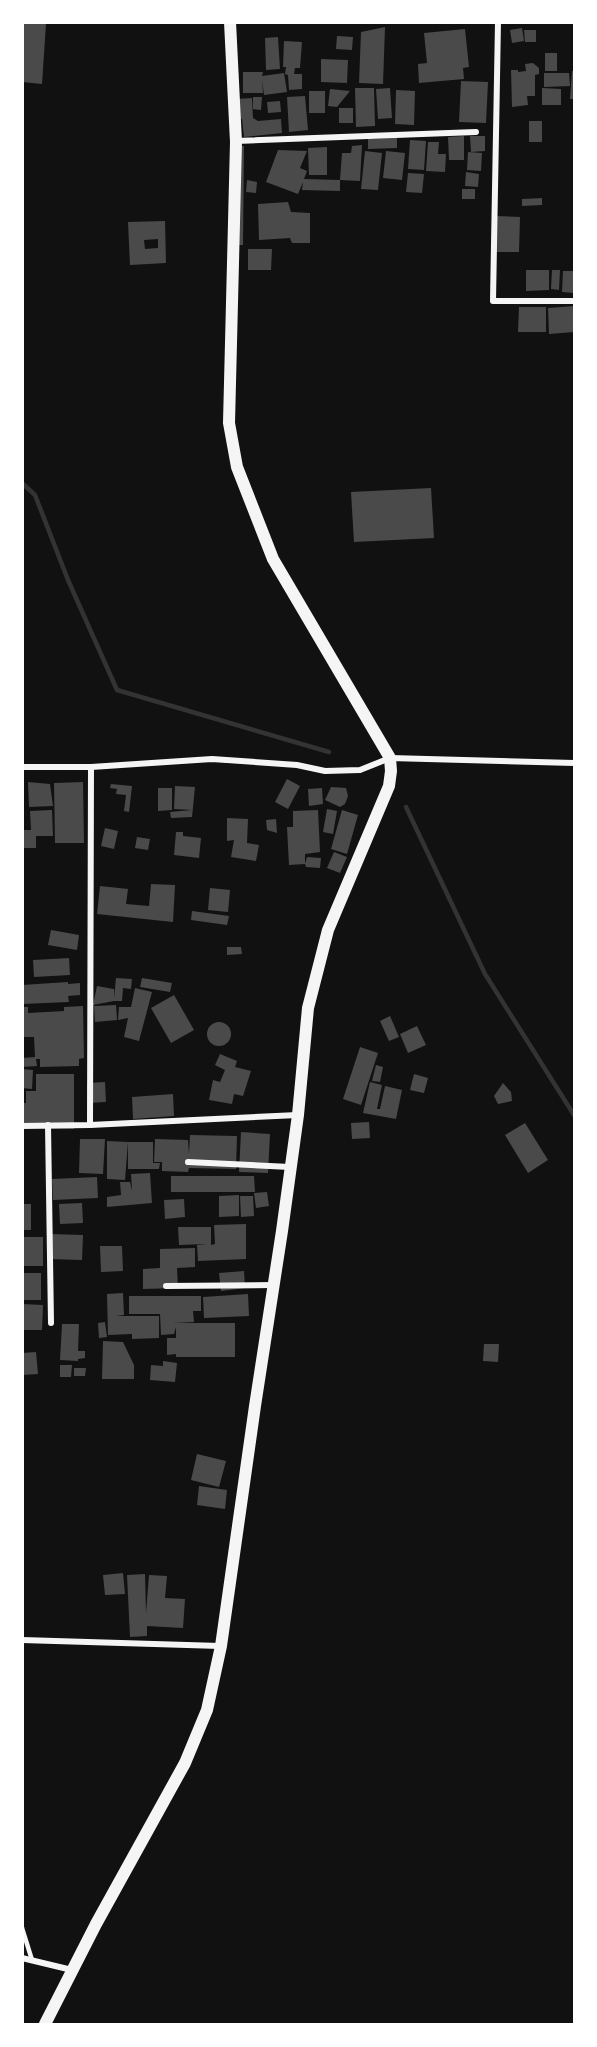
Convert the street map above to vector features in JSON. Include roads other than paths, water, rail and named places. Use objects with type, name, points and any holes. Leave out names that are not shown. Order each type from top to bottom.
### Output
[{"type":"main road","points":[[45,2025],[72,1970],[185,1763],[207,1710],[221,1646],[291,1167],[308,1008],[320,956],[336,907],[389,786],[391,771],[390,758],[273,558],[237,467],[229,423],[236,141],[230,22]]},
{"type":"street","points":[[498,22],[493,301],[574,301]]},
{"type":"street","points":[[236,141],[476,132]]},
{"type":"street","points":[[22,767],[91,766],[212,759],[297,765],[325,771],[360,770],[390,758],[574,763]]},
{"type":"street","points":[[90,1125],[91,766]]},
{"type":"street","points":[[22,1126],[298,1115]]},
{"type":"street","points":[[48,1125],[51,1323]]},
{"type":"street","points":[[188,1162],[291,1167]]},
{"type":"street","points":[[166,1286],[274,1285]]},
{"type":"street","points":[[22,1640],[221,1646]]},
{"type":"street","points":[[22,1958],[72,1970]]},
{"type":"lane","points":[[22,1928],[32,1960]]},
{"type":"waterway","points":[[22,483],[35,495],[68,580],[117,690],[329,752]]},
{"type":"waterway","points":[[406,807],[485,974],[574,1115]]}]
